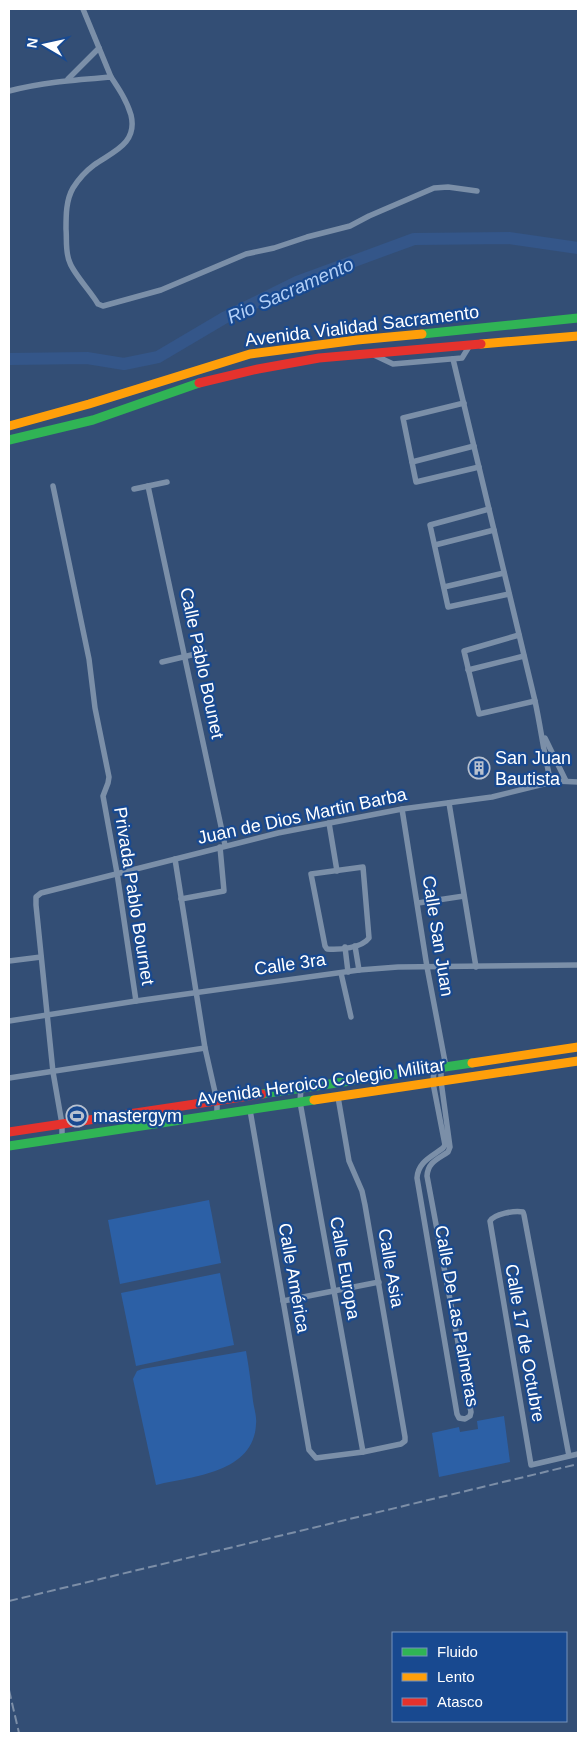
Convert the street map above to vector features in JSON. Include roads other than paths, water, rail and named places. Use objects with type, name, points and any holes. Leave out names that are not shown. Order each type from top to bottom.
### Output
[{"type":"main road","name":"Avenida Vialidad Sacramento","points":[[9,426],[89,404],[250,354],[357,340],[578,318]]},
{"type":"main road","name":"Avenida Vialidad Sacramento","points":[[9,440],[93,420],[203,382],[294,362],[471,344],[578,336]]},
{"type":"main road","name":"Avenida Heroico Colegio Militar","points":[[9,1132],[578,1047]]},
{"type":"main road","name":"Avenida Heroico Colegio Militar","points":[[9,1146],[578,1061]]},
{"type":"street","points":[[83,9],[131,116],[131,131],[123,146],[93,166],[75,185],[68,201],[66,219],[69,262],[98,304],[103,306],[161,290],[246,254],[350,226],[434,188],[448,187],[477,191]]},
{"type":"street","points":[[68,80],[99,48]]},
{"type":"street","points":[[9,91],[68,80],[112,77]]},
{"type":"street","points":[[372,354],[393,364],[453,359],[462,358],[471,344]]},
{"type":"street","points":[[453,359],[535,702],[545,760],[551,782]]},
{"type":"street","points":[[464,403],[403,418],[416,482],[479,468]]},
{"type":"street","points":[[412,462],[474,446]]},
{"type":"street","points":[[134,489],[167,482]]},
{"type":"street","name":"Privada Pablo Bournet","points":[[53,486],[88,659],[95,708],[109,777],[103,796],[117,873],[136,1001]]},
{"type":"street","name":"Calle Pablo Bounet","points":[[148,486],[186,656],[222,846],[224,891],[181,899]]},
{"type":"street","points":[[489,509],[430,525],[448,607],[509,594]]},
{"type":"street","points":[[435,545],[494,530]]},
{"type":"street","points":[[444,587],[504,573]]},
{"type":"street","points":[[519,635],[464,651],[468,670],[479,714],[535,702]]},
{"type":"street","points":[[162,662],[204,652]]},
{"type":"street","points":[[468,670],[524,656]]},
{"type":"street","points":[[542,734],[566,781]]},
{"type":"street","name":"Juan de Dios Martin Barba","points":[[41,957],[36,897],[42,893],[222,846],[329,823],[402,809],[492,797],[551,782],[578,782]]},
{"type":"street","points":[[448,803],[476,967]]},
{"type":"street","name":"Calle San Juan","points":[[402,809],[418,903],[440,1068]]},
{"type":"street","points":[[329,823],[337,871]]},
{"type":"street","points":[[175,859],[198,993],[205,1048],[217,1101],[217,1114]]},
{"type":"street","points":[[363,867],[370,936],[366,942],[356,946],[330,949],[325,946],[311,874],[363,867]]},
{"type":"street","points":[[418,903],[464,896]]},
{"type":"street","points":[[356,946],[359,970]]},
{"type":"street","points":[[344,948],[348,972]]},
{"type":"street","points":[[9,961],[41,957],[53,1072],[62,1124],[62,1137]]},
{"type":"street","name":"Calle 3ra","points":[[9,1021],[359,970],[578,965]]},
{"type":"street","points":[[340,973],[351,1017]]},
{"type":"street","points":[[9,1078],[205,1048]]},
{"type":"street","points":[[437,1082],[450,1149],[447,1154],[438,1158],[429,1166],[422,1165],[425,1160],[444,1146],[437,1082],[440,1068]]},
{"type":"street","name":"Calle Europa","points":[[300,1088],[300,1102],[363,1452]]},
{"type":"street","name":"Calle Asia","points":[[338,1096],[349,1161],[362,1191],[365,1206],[405,1437],[405,1441],[401,1444],[363,1452]]},
{"type":"street","name":"Calle América","points":[[250,1110],[309,1450],[316,1458],[363,1452]]},
{"type":"street","name":"Calle De Las Palmeras","points":[[422,1165],[417,1178],[457,1414],[460,1418],[465,1419],[470,1416],[470,1412],[427,1176],[429,1166]]},
{"type":"street","name":"Calle 17 de Octubre","points":[[519,1211],[523,1212],[524,1215],[569,1456],[531,1465],[490,1225],[493,1217],[519,1211]]},
{"type":"street","points":[[283,1301],[378,1282]]},
{"type":"street","points":[[438,1302],[449,1300]]},
{"type":"street","points":[[569,1456],[578,1454]]},
{"type":"waterway","name":"Rio Sacramento","points":[[9,359],[87,358],[124,364],[158,357],[224,318],[297,282],[414,239],[509,238],[578,248]]},
{"type":"railway","points":[[9,1601],[578,1464]]},
{"type":"railway","points":[[9,1690],[19,1733]]},
{"type":"place","name":"San Juan Bautista","points":[[479,768]]},
{"type":"place","name":"mastergym","points":[[77,1116]]}]
